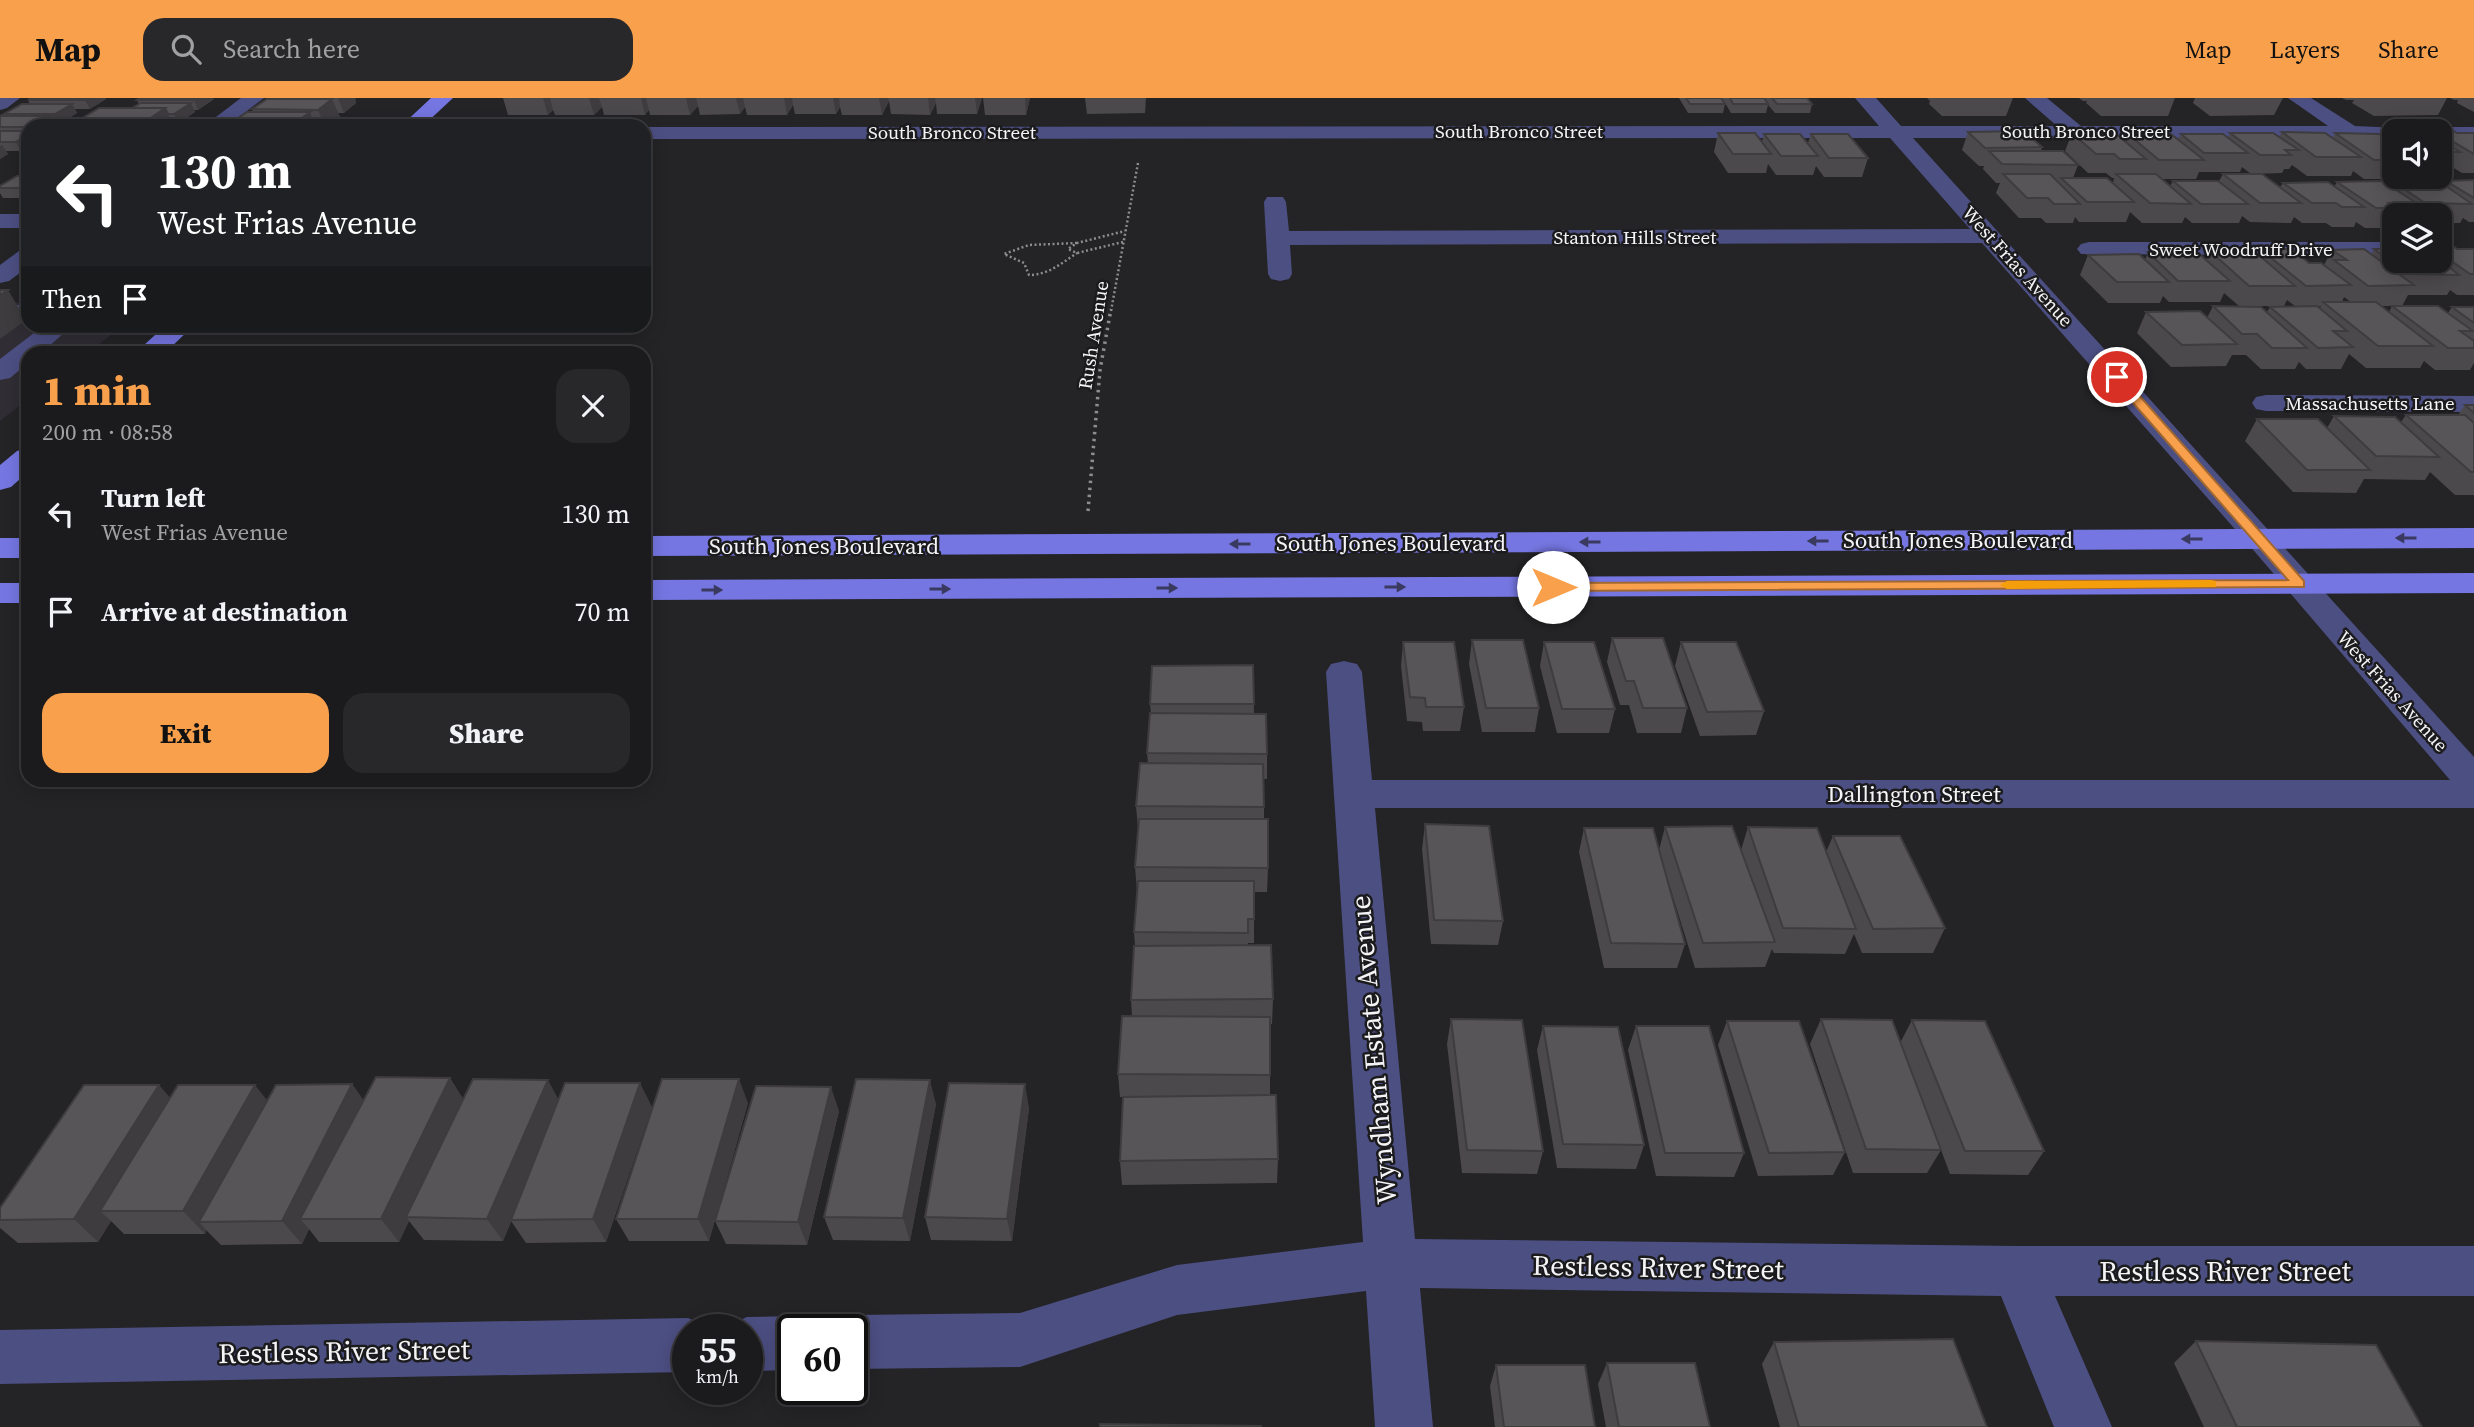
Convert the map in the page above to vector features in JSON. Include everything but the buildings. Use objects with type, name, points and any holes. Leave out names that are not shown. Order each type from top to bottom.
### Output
[{"type":"main road","points":[[419,119],[443,98]]},
{"type":"main road","points":[[156,346],[172,333]]},
{"type":"main road","points":[[0,481],[21,463]]},
{"type":"main road","name":"South Jones Boulevard","points":[[651,546],[2474,538]]},
{"type":"main road","points":[[0,548],[21,548]]},
{"type":"main road","name":"South Jones Boulevard","points":[[651,590],[2474,583]]},
{"type":"main road","points":[[0,593],[21,593]]},
{"type":"street","points":[[0,104],[10,98]]},
{"type":"street","points":[[224,119],[254,98]]},
{"type":"street","name":"West Frias Avenue","points":[[1865,98],[2260,538],[2474,782]]},
{"type":"street","points":[[2035,98],[2076,131]]},
{"type":"street","points":[[2298,98],[2351,132]]},
{"type":"street","name":"South Bronco Street","points":[[651,133],[2382,132]]},
{"type":"street","points":[[2452,132],[2474,133]]},
{"type":"street","points":[[1276,202],[1280,274]]},
{"type":"street","points":[[0,221],[21,221]]},
{"type":"street","name":"Stanton Hills Street","points":[[1278,238],[1991,236]]},
{"type":"street","name":"Sweet Woodruff Drive","points":[[2089,249],[2382,249]]},
{"type":"street","points":[[0,275],[21,261]]},
{"type":"street","points":[[0,313],[21,313]]},
{"type":"street","points":[[33,346],[50,333]]},
{"type":"street","points":[[0,372],[21,356]]},
{"type":"street","points":[[0,384],[21,384]]},
{"type":"street","name":"Massachusetts Lane","points":[[2266,403],[2474,404]]},
{"type":"street","name":"Wyndham Estate Avenue","points":[[1344,672],[1404,1427]]},
{"type":"street","name":"Dallington Street","points":[[1353,794],[2474,794]]},
{"type":"street","name":"Restless River Street","points":[[868,1342],[1020,1340],[1177,1290],[1390,1263],[2018,1271],[2474,1271]]},
{"type":"street","points":[[2018,1271],[2083,1427]]},
{"type":"street","name":"Restless River Street","points":[[0,1356],[672,1345]]},
{"type":"path","name":"Rush Avenue","points":[[1085,545],[1100,370],[1143,131]]},
{"type":"path","points":[[1123,242],[1077,253],[1060,265],[1036,276],[1029,275],[1024,263],[1004,254],[1030,246],[1077,243],[1125,231]]},
{"type":"path","points":[[1077,243],[1068,249],[1077,253]]},
{"type":"shaded area","points":[[0,302],[21,303],[21,333],[114,333],[96,346],[21,346],[21,404],[0,421]]},
{"type":"slow traffic","points":[[2007,585],[2211,584]]},
{"type":"route","points":[[1553,587],[2299,584],[2117,377]]}]
